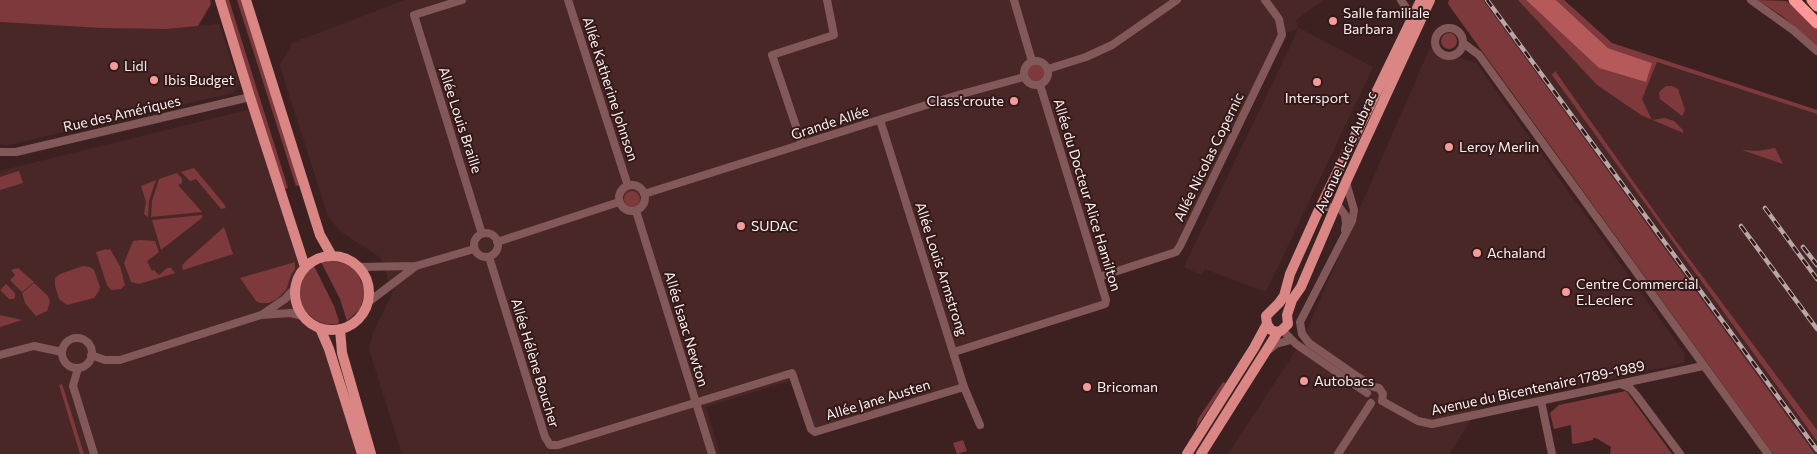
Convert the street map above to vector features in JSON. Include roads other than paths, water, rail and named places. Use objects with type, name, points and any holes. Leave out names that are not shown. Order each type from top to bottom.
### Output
[{"type":"highway","points":[[1794,0],[1817,23]]},
{"type":"highway","points":[[1812,0],[1817,6]]},
{"type":"main road","points":[[220,0],[305,267]]},
{"type":"main road","points":[[246,0],[320,235],[332,256]]},
{"type":"main road","name":"Avenue Lucie Aubrac","points":[[1201,454],[1264,354],[1280,331],[1288,324],[1287,315],[1292,300],[1301,287],[1418,16],[1421,0]]},
{"type":"main road","name":"Avenue Lucie Aubrac","points":[[1187,454],[1266,324],[1266,316],[1284,296],[1290,274],[1320,207],[1418,16],[1430,0]]},
{"type":"main road","points":[[332,256],[342,257],[358,267],[365,277],[368,288],[368,303],[361,316],[354,323],[340,329],[329,330],[320,328],[303,316],[295,297],[295,288],[300,274],[305,267],[316,259],[332,256]]},
{"type":"main road","points":[[1274,309],[1280,309],[1287,315]]},
{"type":"main road","points":[[1266,324],[1271,330],[1280,331]]},
{"type":"main road","points":[[320,328],[329,349],[362,454]]},
{"type":"main road","points":[[340,329],[342,353],[371,454]]},
{"type":"street","name":"Allée Louis Braille","points":[[462,0],[414,15],[482,234]]},
{"type":"street","name":"Allée Katherine Johnson","points":[[568,0],[628,186]]},
{"type":"street","points":[[802,144],[772,54],[834,35],[827,0]]},
{"type":"street","points":[[1014,0],[1032,61]]},
{"type":"street","points":[[1048,69],[1086,57],[1112,45],[1177,0]]},
{"type":"street","name":"Allée Nicolas Copernic","points":[[1100,277],[1176,252],[1180,246],[1282,35],[1279,20],[1265,0]]},
{"type":"street","points":[[1400,0],[1408,11],[1418,16]]},
{"type":"street","points":[[1751,0],[1793,30],[1817,51]]},
{"type":"street","points":[[1463,43],[1479,55],[1768,454]]},
{"type":"street","points":[[1032,61],[1042,62],[1048,69],[1047,79],[1040,85],[1030,84],[1024,77],[1025,67],[1032,61]]},
{"type":"street","name":"Grande Allée","points":[[644,194],[958,95],[1024,77]]},
{"type":"street","name":"Allée du Docteur Alice Hamilton","points":[[954,352],[1105,304],[1106,300],[1100,277],[1040,85]]},
{"type":"street","name":"Rue des Amériques","points":[[0,152],[16,152],[250,97]]},
{"type":"street","name":"Allée Louis Armstrong","points":[[880,120],[964,386],[980,425]]},
{"type":"street","points":[[1346,182],[1354,210],[1352,221],[1300,322],[1302,334],[1309,343],[1382,391],[1384,396],[1382,401],[1378,404],[1370,403]]},
{"type":"street","points":[[628,186],[638,187],[644,194],[643,204],[636,211],[626,210],[619,202],[620,192],[628,186]]},
{"type":"street","points":[[497,242],[619,202]]},
{"type":"street","points":[[1320,207],[1336,206],[1340,208],[1345,215],[1345,235]]},
{"type":"street","name":"Allée Isaac Newton","points":[[636,211],[712,454]]},
{"type":"street","points":[[482,234],[491,234],[497,242],[496,251],[489,257],[480,256],[474,249],[475,240],[482,234]]},
{"type":"street","points":[[358,267],[416,266],[474,249]]},
{"type":"street","name":"Allée Hélène Boucher","points":[[489,257],[545,437],[550,445],[558,445],[695,402]]},
{"type":"street","points":[[368,303],[416,266]]},
{"type":"street","points":[[261,315],[285,299],[295,288]]},
{"type":"street","points":[[91,355],[105,360],[120,360],[261,315],[290,312],[303,316]]},
{"type":"street","points":[[1280,331],[1367,393]]},
{"type":"street","points":[[79,339],[90,346],[91,355],[87,364],[78,368],[64,362],[62,352],[66,343],[79,339]]},
{"type":"street","points":[[1264,354],[1276,344],[1291,340]]},
{"type":"street","points":[[0,355],[34,346],[62,352]]},
{"type":"street","name":"Avenue du Bicentenaire 1789-1989","points":[[1382,401],[1411,418],[1432,424],[1704,366]]},
{"type":"street","points":[[78,368],[74,386],[94,454]]},
{"type":"street","name":"Allée Jane Austen","points":[[695,402],[792,373],[811,430],[815,432],[964,386]]},
{"type":"street","points":[[1636,395],[1637,386],[1647,378]]},
{"type":"street","points":[[1622,384],[1630,388],[1636,395],[1680,454]]},
{"type":"street","points":[[1370,403],[1367,400],[1367,393],[1374,387]]},
{"type":"street","points":[[1541,401],[1552,454]]},
{"type":"street","points":[[1338,454],[1370,403]]},
{"type":"railway","points":[[1487,0],[1817,450]]},
{"type":"railway","points":[[1765,208],[1817,279]]},
{"type":"railway","points":[[1741,226],[1817,329]]},
{"type":"railway","points":[[1803,247],[1817,265]]},
{"type":"place","name":"Salle familiale Barbara","points":[[1333,21]]},
{"type":"place","name":"Lidl","points":[[114,66]]},
{"type":"place","name":"Ibis Budget","points":[[154,80]]},
{"type":"place","name":"Intersport","points":[[1317,82]]},
{"type":"place","name":"Class'croute","points":[[1014,101]]},
{"type":"place","name":"Leroy Merlin","points":[[1449,147]]},
{"type":"place","name":"SUDAC","points":[[741,226]]},
{"type":"place","name":"Achaland","points":[[1477,253]]},
{"type":"place","name":"Centre Commercial E.Leclerc","points":[[1566,292]]},
{"type":"place","name":"Autobacs","points":[[1304,381]]},
{"type":"place","name":"Bricoman","points":[[1087,387]]}]
